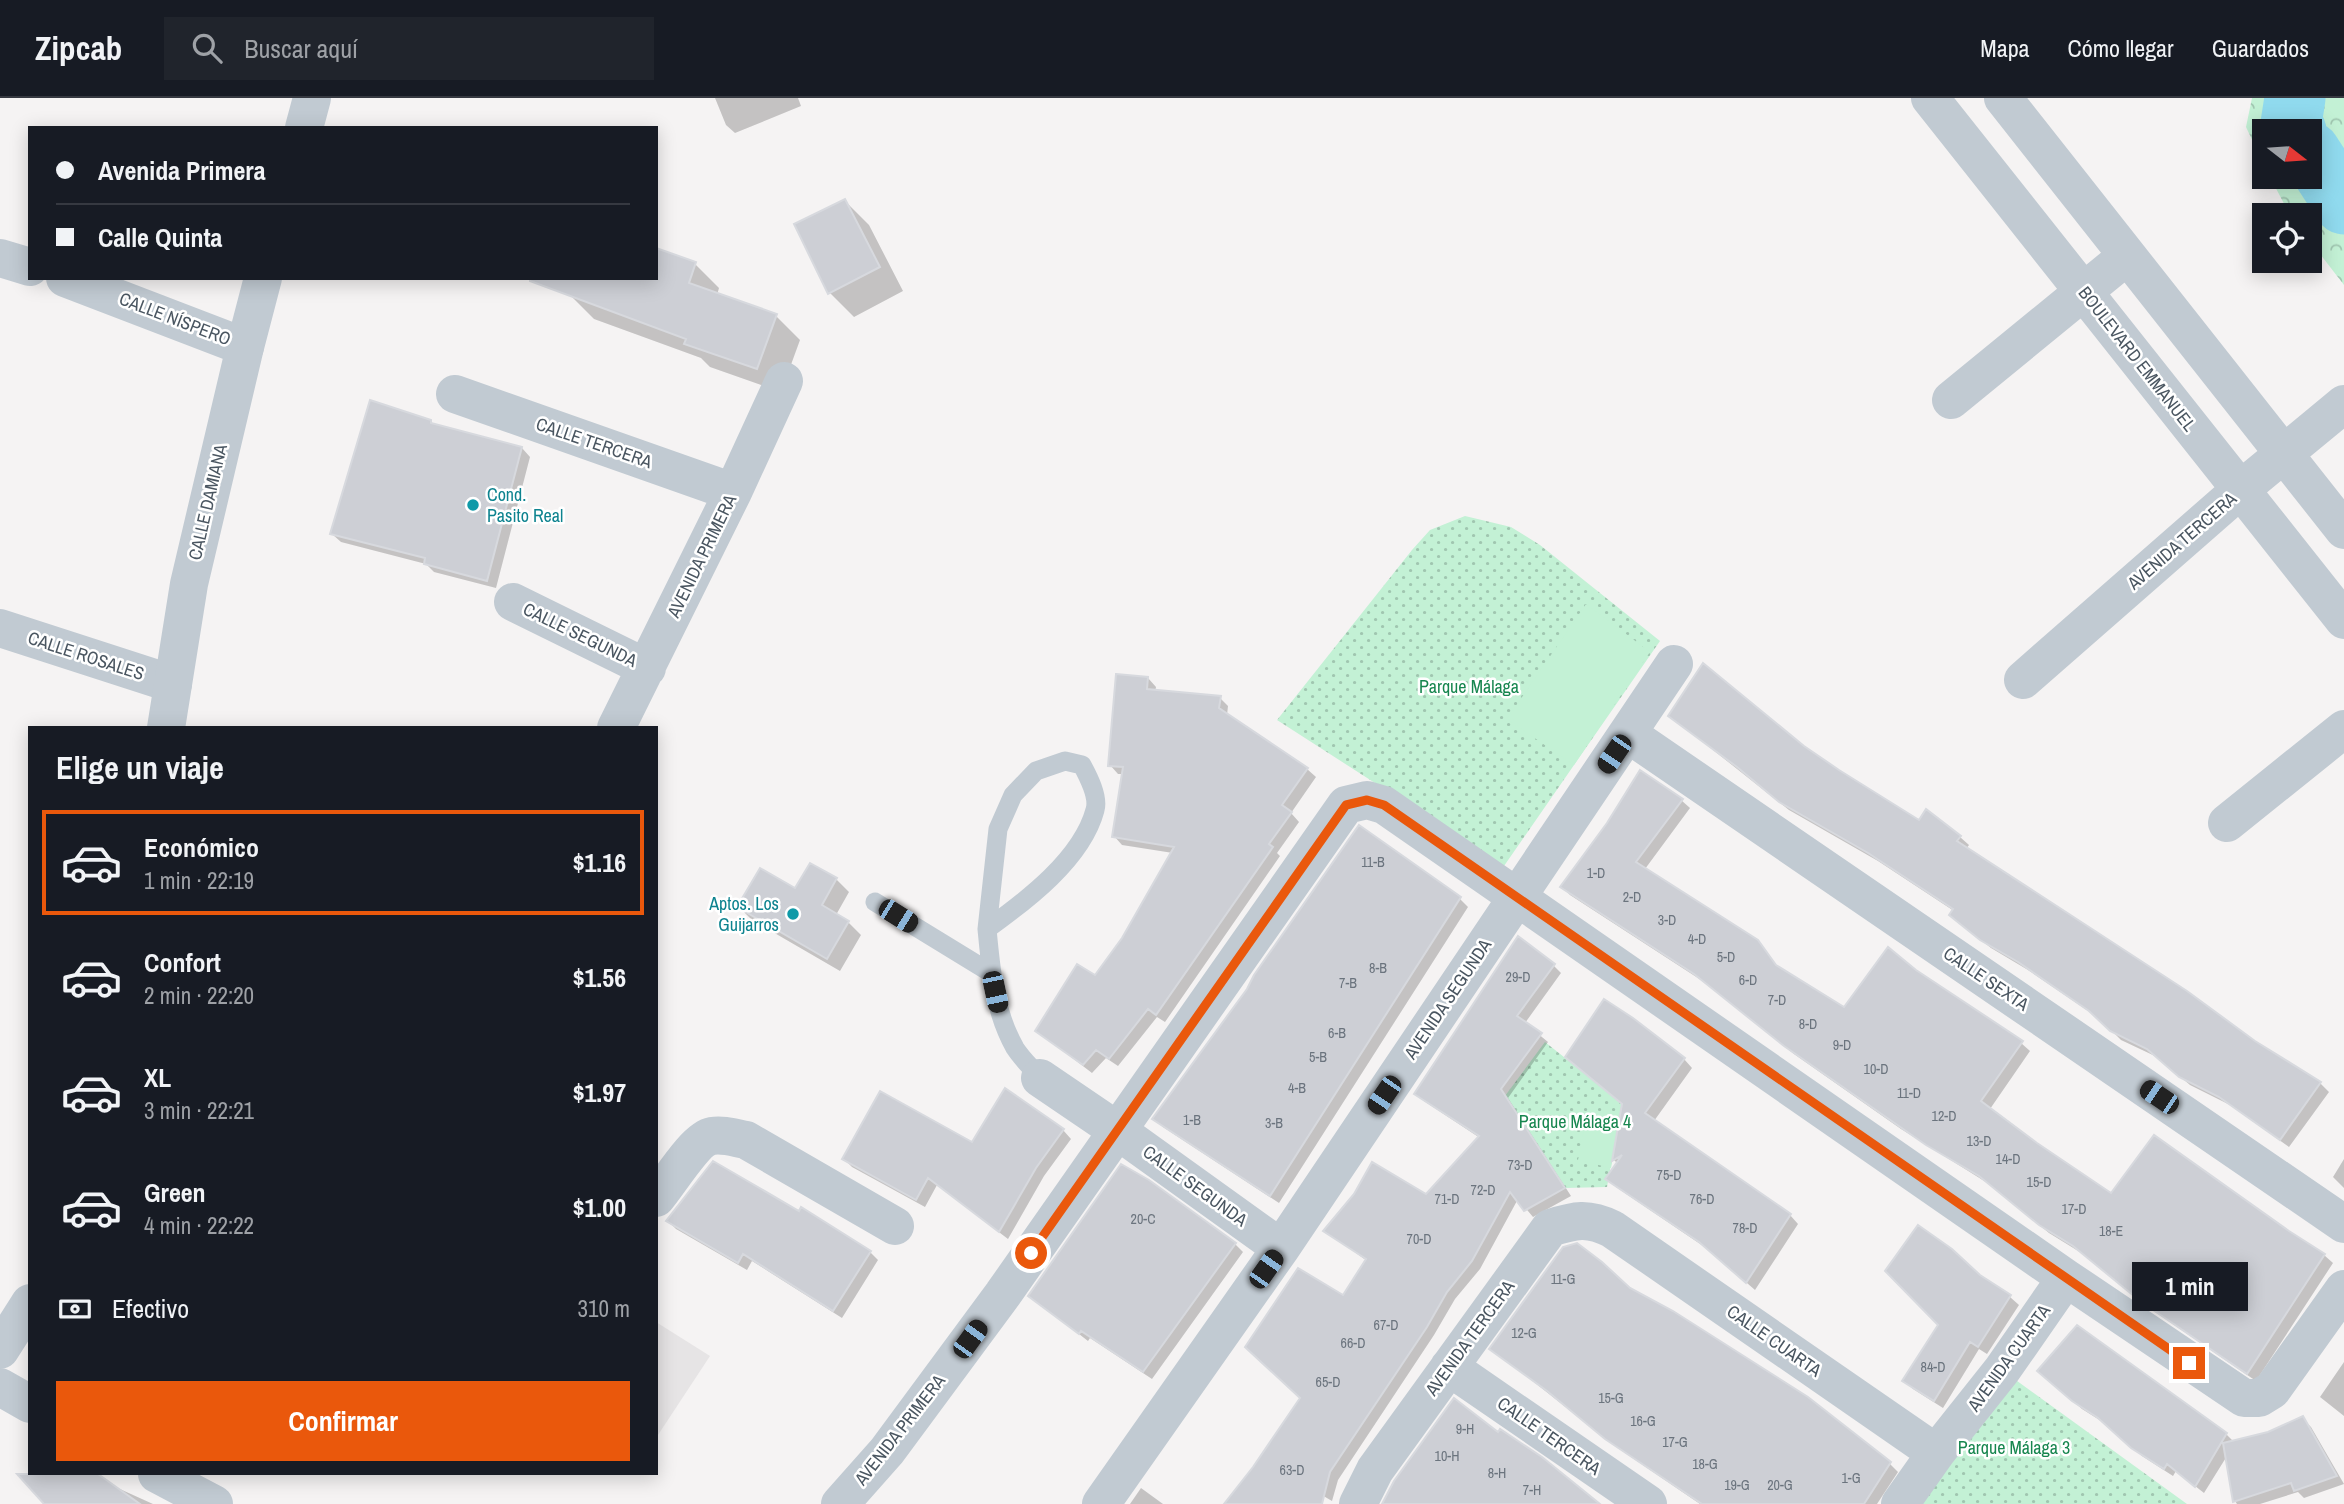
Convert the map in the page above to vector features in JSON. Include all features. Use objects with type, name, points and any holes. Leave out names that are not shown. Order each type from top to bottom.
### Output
[{"type":"street","points":[[305,126],[313,98]]},
{"type":"street","name":"BOULEVARD EMMANUEL","points":[[1930,98],[2344,620]]},
{"type":"street","points":[[2003,98],[2344,530]]},
{"type":"street","points":[[1951,400],[2127,256]]},
{"type":"street","points":[[0,258],[28,266]]},
{"type":"street","name":"CALLE NÍSPERO","points":[[70,280],[245,347]]},
{"type":"street","name":"CALLE DAMIANA","points":[[167,726],[189,584],[262,280]]},
{"type":"street","name":"AVENIDA PRIMERA","points":[[617,726],[733,492],[784,381]]},
{"type":"street","name":"CALLE TERCERA","points":[[455,394],[733,492]]},
{"type":"street","name":"AVENIDA TERCERA","points":[[2023,680],[2344,404]]},
{"type":"street","name":"CALLE SEGUNDA","points":[[513,602],[647,668]]},
{"type":"street","name":"CALLE ROSALES","points":[[0,628],[173,684]]},
{"type":"street","name":"AVENIDA SEGUNDA","points":[[1101,1504],[1281,1248],[1674,664]]},
{"type":"street","points":[[2227,823],[2344,729]]},
{"type":"street","name":"CALLE SEXTA","points":[[1628,734],[2344,1224]]},
{"type":"street","name":"AVENIDA PRIMERA","points":[[841,1504],[887,1451],[1118,1131],[1346,805],[1367,800],[1384,805],[1517,898]]},
{"type":"street","points":[[1517,898],[2244,1398],[2259,1398],[2272,1390],[2344,1289]]},
{"type":"street","name":"CALLE SEGUNDA","points":[[1040,1079],[1118,1131],[1281,1248]]},
{"type":"street","points":[[658,1195],[703,1140],[709,1136],[724,1136],[746,1140],[895,1226]]},
{"type":"street","name":"AVENIDA TERCERA","points":[[1358,1504],[1375,1470],[1550,1228],[1568,1222],[1595,1220],[1612,1229]]},
{"type":"street","name":"CALLE CUARTA","points":[[1612,1229],[1937,1453]]},
{"type":"street","name":"AVENIDA CUARTA","points":[[1900,1504],[2002,1370],[2066,1278]]},
{"type":"street","points":[[0,1350],[28,1306]]},
{"type":"street","name":"CALLE TERCERA","points":[[1449,1367],[1648,1504]]},
{"type":"street","points":[[0,1387],[28,1403]]},
{"type":"street","points":[[159,1475],[214,1504]]},
{"type":"lane","points":[[987,929],[1024,902],[1079,845],[1096,808],[1090,779],[1082,765],[1065,761],[1036,771],[1013,795],[998,829],[987,929],[991,973],[999,1012],[1010,1036],[1040,1079]]},
{"type":"lane","points":[[874,902],[991,973]]},
{"type":"shaded area","points":[[658,1323],[710,1356],[658,1435]]},
{"type":"green space","points":[[2252,98],[2344,98],[2344,285],[2322,257],[2322,203],[2284,203],[2276,189],[2322,189],[2322,119],[2252,119],[2252,140],[2246,127]]},
{"type":"green space","name":"Parque Málaga","points":[[1465,516],[1511,527],[1540,545],[1660,641],[1504,866],[1277,720],[1430,530]]},
{"type":"green space","points":[[1586,604],[1650,652],[1574,765],[1507,719]]},
{"type":"green space","name":"Parque Málaga 4","points":[[1545,1042],[1622,1103],[1607,1187],[1565,1188],[1505,1096]]},
{"type":"green space","points":[[1588,1109],[1621,1117],[1611,1168],[1578,1160]]},
{"type":"green space","name":"Parque Málaga 3","points":[[2002,1370],[2187,1504],[1900,1504]]},
{"type":"building","points":[[845,199],[880,267],[828,294],[794,224]]},
{"type":"building","points":[[658,249],[696,262],[689,283],[777,314],[757,369],[684,344],[686,339],[530,281],[658,280]]},
{"type":"building","points":[[370,400],[431,420],[431,423],[522,447],[487,581],[424,564],[425,558],[330,534]]},
{"type":"building","points":[[1703,663],[1804,746],[1839,770],[1919,820],[1926,809],[1961,836],[1957,841],[2187,991],[2255,1041],[2321,1082],[2280,1140],[2219,1097],[2179,1077],[2147,1049],[2110,1031],[2089,1011],[2018,962],[1980,940],[1949,915],[1953,909],[1868,853],[1779,802],[1668,716]]},
{"type":"building","points":[[1116,674],[1148,677],[1147,689],[1221,696],[1219,708],[1308,768],[1282,805],[1292,812],[1269,844],[1273,847],[1156,1015],[1148,1009],[1109,1059],[1096,1050],[1083,1065],[1035,1031],[1077,964],[1095,975],[1122,938],[1174,847],[1112,837],[1123,767],[1108,766]]},
{"type":"building","points":[[1640,770],[1683,799],[1636,862],[1758,940],[1776,965],[1844,1007],[1888,947],[1916,970],[2023,1041],[1981,1101],[2037,1143],[2111,1193],[2154,1135],[2325,1254],[2247,1374],[2140,1301],[2073,1246],[2039,1225],[1979,1176],[1926,1145],[1784,1046],[1694,974],[1560,887],[1607,823]]},
{"type":"building","points":[[1359,825],[1461,897],[1270,1196],[1152,1119],[1247,989],[1254,975]]},
{"type":"building","name":"Aptos. Los Guijarros","points":[[810,863],[837,878],[822,905],[849,921],[827,959],[737,907],[760,868],[795,888]]},
{"type":"building","points":[[1518,936],[1555,964],[1517,1016],[1542,1033],[1501,1089],[1565,1188],[1524,1211],[1510,1192],[1472,1261],[1447,1292],[1427,1327],[1330,1472],[1322,1504],[1224,1504],[1300,1398],[1245,1347],[1298,1268],[1343,1295],[1366,1259],[1323,1231],[1354,1194],[1372,1162],[1426,1194],[1479,1136],[1414,1094]]},
{"type":"building","points":[[1604,999],[1685,1058],[1645,1113],[1791,1214],[1746,1283],[1699,1242],[1605,1179],[1622,1155],[1612,1161],[1622,1104],[1565,1057]]},
{"type":"building","points":[[1005,1088],[1064,1129],[1036,1168],[999,1232],[928,1178],[916,1200],[842,1159],[880,1091],[972,1142]]},
{"type":"building","points":[[713,1161],[799,1211],[801,1207],[871,1251],[833,1311],[743,1254],[738,1263],[666,1221]]},
{"type":"building","points":[[1121,1164],[1149,1180],[1236,1243],[1143,1372],[1081,1331],[1079,1334],[1028,1296]]},
{"type":"building","points":[[1918,1225],[1952,1249],[1980,1275],[2011,1295],[1978,1347],[1970,1342],[1934,1401],[1902,1381],[1938,1325],[1885,1271]]},
{"type":"building","points":[[1577,1243],[1630,1288],[1673,1311],[1808,1397],[1891,1462],[1864,1504],[1702,1504],[1605,1439],[1547,1391],[1489,1349],[1563,1247]]},
{"type":"building","points":[[2077,1325],[2227,1433],[2195,1487],[2167,1464],[2164,1469],[2131,1448],[2098,1418],[2072,1401],[2037,1371]]},
{"type":"building","points":[[1454,1398],[1498,1432],[1500,1429],[1542,1457],[1600,1504],[1382,1504],[1394,1481]]},
{"type":"building","points":[[2303,1416],[2337,1476],[2294,1491],[2291,1483],[2233,1502],[2223,1443],[2268,1432]]},
{"type":"building","points":[[17,1474],[99,1475],[140,1504],[44,1504]]},
{"type":"waterway","points":[[2292,119],[2295,98]]},
{"type":"waterway","points":[[2322,170],[2344,204]]},
{"type":"place","name":"Cond. Pasito Real","points":[[473,505]]},
{"type":"place","name":"Aptos. Los Guijarros","points":[[793,914]]},
{"type":"route","points":[[1031,1253],[1346,805],[1367,800],[1384,805],[2189,1363]]}]
